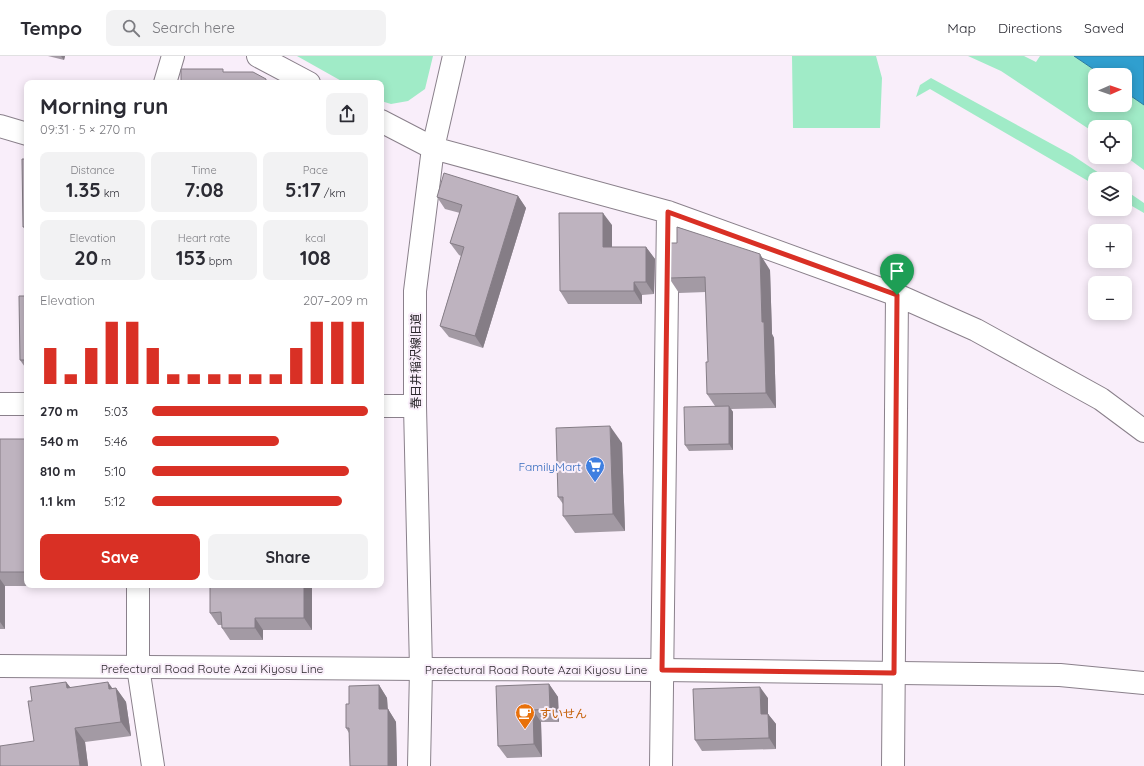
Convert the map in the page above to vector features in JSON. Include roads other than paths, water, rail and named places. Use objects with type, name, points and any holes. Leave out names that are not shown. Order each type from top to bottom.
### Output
[{"type":"street","points":[[166,80],[173,56]]},
{"type":"street","points":[[258,56],[303,80]]},
{"type":"street","name":"春日井稲沢線旧道","points":[[419,766],[421,669],[415,406],[415,291],[434,148],[454,56]]},
{"type":"street","points":[[384,123],[434,148],[668,212],[897,295],[976,330],[1101,399],[1144,431]]},
{"type":"street","points":[[0,126],[24,133]]},
{"type":"street","points":[[661,766],[668,212]]},
{"type":"street","points":[[893,766],[897,295]]},
{"type":"street","points":[[0,404],[24,404]]},
{"type":"street","points":[[384,406],[415,406]]},
{"type":"street","points":[[138,588],[138,667],[153,766]]},
{"type":"street","name":"Prefectural Road Route Azai Kiyosu Line","points":[[0,666],[662,670],[1060,675],[1144,683]]},
{"type":"water","points":[[1074,56],[1144,56],[1144,105],[1132,97],[1132,68],[1092,68]]},
{"type":"place","name":"FamilyMart","points":[[595,483]]},
{"type":"place","name":"すいせん","points":[[525,730]]}]
